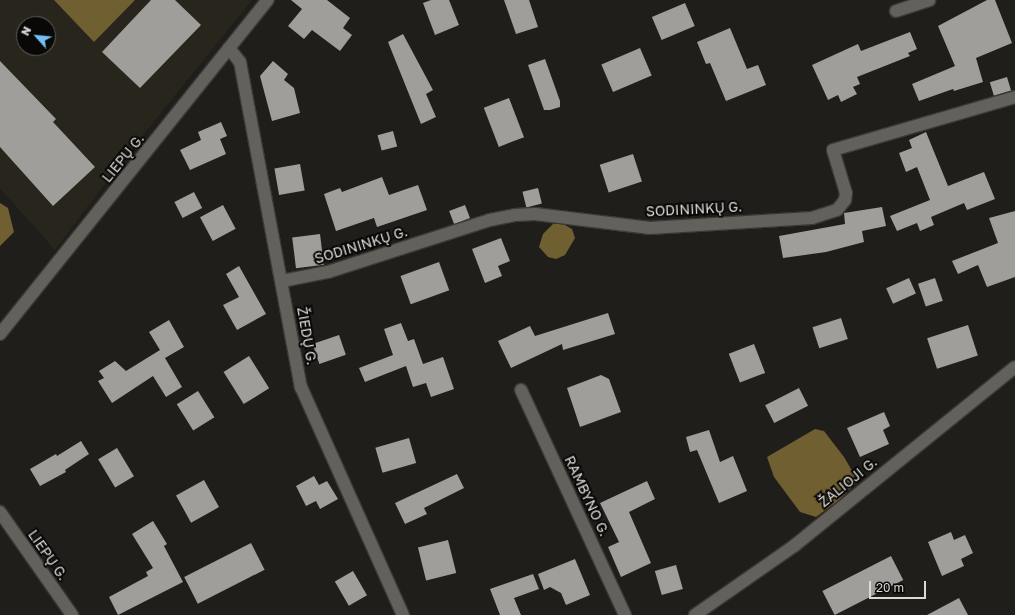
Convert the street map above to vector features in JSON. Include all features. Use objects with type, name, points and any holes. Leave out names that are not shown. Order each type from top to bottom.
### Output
[{"type":"street","name":"LIEPŲ G.","points":[[0,334],[268,0]]},
{"type":"street","points":[[896,11],[929,0]]},
{"type":"street","name":"ŽIEDŲ G.","points":[[229,48],[240,62],[301,387],[403,615]]},
{"type":"street","name":"SODININKŲ G.","points":[[282,281],[328,272],[490,220],[515,215],[535,214],[650,228],[812,218],[837,210],[845,200],[846,193],[833,150],[1015,97]]},
{"type":"street","name":"ŽALIOJI G.","points":[[695,615],[794,546],[1015,367]]},
{"type":"street","name":"RAMBYNO G.","points":[[521,390],[625,615]]},
{"type":"street","name":"LIEPŲ G.","points":[[0,512],[72,615]]},
{"type":"shaded area","points":[[0,0],[252,0],[122,161],[55,250],[0,188]]},
{"type":"shaded area","points":[[54,0],[135,0],[94,42]]},
{"type":"shaded area","points":[[0,203],[8,208],[14,232],[0,246]]},
{"type":"shaded area","points":[[553,224],[563,224],[572,229],[575,238],[565,255],[556,259],[548,257],[539,247],[543,234]]},
{"type":"shaded area","points":[[815,429],[824,431],[844,457],[858,481],[839,500],[816,517],[800,512],[774,477],[767,457]]},
{"type":"building","points":[[151,0],[175,0],[201,25],[140,88],[102,52]]},
{"type":"building","points":[[291,0],[327,0],[350,18],[343,28],[352,35],[340,51],[312,30],[304,39],[288,26],[302,9]]},
{"type":"building","points":[[431,0],[449,0],[459,25],[435,35],[423,3]]},
{"type":"building","points":[[504,0],[529,0],[538,27],[516,34]]},
{"type":"building","points":[[987,0],[995,0],[1012,43],[976,58],[983,82],[954,91],[953,89],[919,101],[912,84],[955,66],[938,26]]},
{"type":"building","points":[[685,3],[695,26],[662,40],[652,17]]},
{"type":"building","points":[[730,28],[747,69],[758,65],[766,85],[726,101],[710,63],[706,64],[697,42]]},
{"type":"building","points":[[910,32],[917,49],[908,53],[910,56],[857,77],[860,84],[853,87],[857,94],[841,102],[838,95],[828,100],[812,65],[858,44],[861,51]]},
{"type":"building","points":[[403,34],[433,90],[426,94],[436,117],[421,124],[388,42]]},
{"type":"building","points":[[640,48],[652,76],[613,92],[601,64]]},
{"type":"building","points":[[545,59],[560,101],[560,107],[550,110],[544,110],[528,65]]},
{"type":"building","points":[[0,61],[56,119],[53,122],[95,167],[53,206],[0,147]]},
{"type":"building","points":[[273,61],[288,74],[284,80],[294,88],[300,113],[272,121],[260,76]]},
{"type":"building","points":[[1007,77],[1011,90],[994,96],[990,82]]},
{"type":"building","points":[[509,98],[524,137],[499,147],[484,108]]},
{"type":"building","points":[[221,122],[227,136],[220,139],[226,154],[190,170],[180,150],[201,140],[198,132]]},
{"type":"building","points":[[393,131],[397,146],[382,151],[378,135]]},
{"type":"building","points":[[926,132],[948,186],[984,172],[995,199],[967,210],[964,203],[931,217],[934,225],[920,231],[917,223],[897,231],[890,216],[930,200],[917,167],[906,172],[899,153],[912,148],[909,140]]},
{"type":"building","points":[[633,154],[642,182],[609,192],[600,165]]},
{"type":"building","points":[[300,164],[305,191],[279,195],[274,169]]},
{"type":"building","points":[[382,177],[389,195],[418,185],[427,210],[377,227],[374,218],[336,231],[324,194],[340,188],[342,192]]},
{"type":"building","points":[[538,188],[542,204],[526,207],[522,192]]},
{"type":"building","points":[[194,192],[202,208],[183,218],[174,202]]},
{"type":"building","points":[[223,205],[236,229],[213,241],[200,217]]},
{"type":"building","points":[[465,205],[470,218],[454,224],[449,211]]},
{"type":"building","points":[[882,207],[886,226],[862,231],[864,242],[826,252],[783,258],[779,236],[845,224],[844,213]]},
{"type":"building","points":[[1015,211],[1015,277],[987,287],[978,265],[958,274],[952,261],[998,243],[989,218]]},
{"type":"building","points":[[320,234],[324,265],[296,268],[292,237]]},
{"type":"building","points":[[501,238],[510,261],[498,266],[502,276],[485,283],[472,249]]},
{"type":"building","points":[[439,262],[449,290],[411,304],[400,276]]},
{"type":"building","points":[[239,266],[266,314],[237,330],[223,305],[239,297],[226,274]]},
{"type":"building","points":[[909,278],[916,294],[893,304],[886,288]]},
{"type":"building","points":[[935,278],[943,301],[926,307],[918,284]]},
{"type":"building","points":[[608,313],[615,334],[563,350],[562,344],[511,368],[498,341],[530,326],[535,336]]},
{"type":"building","points":[[841,318],[848,339],[819,348],[812,327]]},
{"type":"building","points":[[169,320],[184,347],[165,358],[182,387],[166,397],[153,376],[112,403],[98,381],[104,378],[99,371],[115,361],[126,371],[160,350],[149,332]]},
{"type":"building","points":[[401,323],[408,341],[414,339],[423,364],[443,357],[454,389],[431,397],[426,383],[413,387],[406,366],[365,382],[359,368],[393,355],[384,329]]},
{"type":"building","points":[[968,325],[978,355],[937,369],[927,338]]},
{"type":"building","points":[[339,335],[346,355],[319,364],[313,344]]},
{"type":"building","points":[[754,344],[765,373],[740,383],[729,354]]},
{"type":"building","points":[[249,356],[269,388],[244,404],[224,372]]},
{"type":"building","points":[[601,375],[609,379],[621,412],[580,427],[567,388]]},
{"type":"building","points":[[799,388],[808,406],[774,423],[765,405]]},
{"type":"building","points":[[198,391],[214,417],[193,431],[177,404]]},
{"type":"building","points":[[884,412],[890,426],[883,430],[889,444],[860,457],[847,428]]},
{"type":"building","points":[[709,430],[720,462],[733,456],[747,491],[719,503],[697,450],[690,452],[686,437]]},
{"type":"building","points":[[409,438],[416,463],[383,473],[375,448]]},
{"type":"building","points":[[81,441],[89,454],[65,470],[66,472],[40,486],[30,469],[56,454],[57,456]]},
{"type":"building","points":[[117,448],[134,476],[115,488],[98,459]]},
{"type":"building","points":[[457,474],[464,488],[424,508],[427,514],[405,524],[395,503]]},
{"type":"building","points":[[314,476],[319,485],[327,481],[338,499],[320,509],[316,501],[306,506],[296,486]]},
{"type":"building","points":[[204,480],[219,507],[191,523],[176,496]]},
{"type":"building","points":[[647,481],[655,499],[629,512],[651,563],[621,577],[608,547],[619,542],[600,503]]},
{"type":"building","points":[[153,521],[167,544],[164,546],[183,582],[118,615],[109,597],[148,576],[146,572],[153,568],[132,534]]},
{"type":"building","points":[[951,532],[954,540],[965,535],[973,553],[961,559],[964,566],[942,576],[928,542]]},
{"type":"building","points":[[448,540],[456,573],[426,580],[418,547]]},
{"type":"building","points":[[251,543],[265,570],[198,604],[184,577]]},
{"type":"building","points":[[891,556],[903,580],[835,615],[822,591]]},
{"type":"building","points":[[575,559],[590,595],[566,605],[561,593],[550,587],[544,590],[538,574]]},
{"type":"building","points":[[676,565],[683,589],[662,595],[655,571]]},
{"type":"building","points":[[353,571],[367,595],[349,606],[335,582]]},
{"type":"building","points":[[533,574],[539,589],[514,598],[521,615],[500,615],[490,589]]},
{"type":"building","points":[[959,598],[968,615],[927,615]]}]
